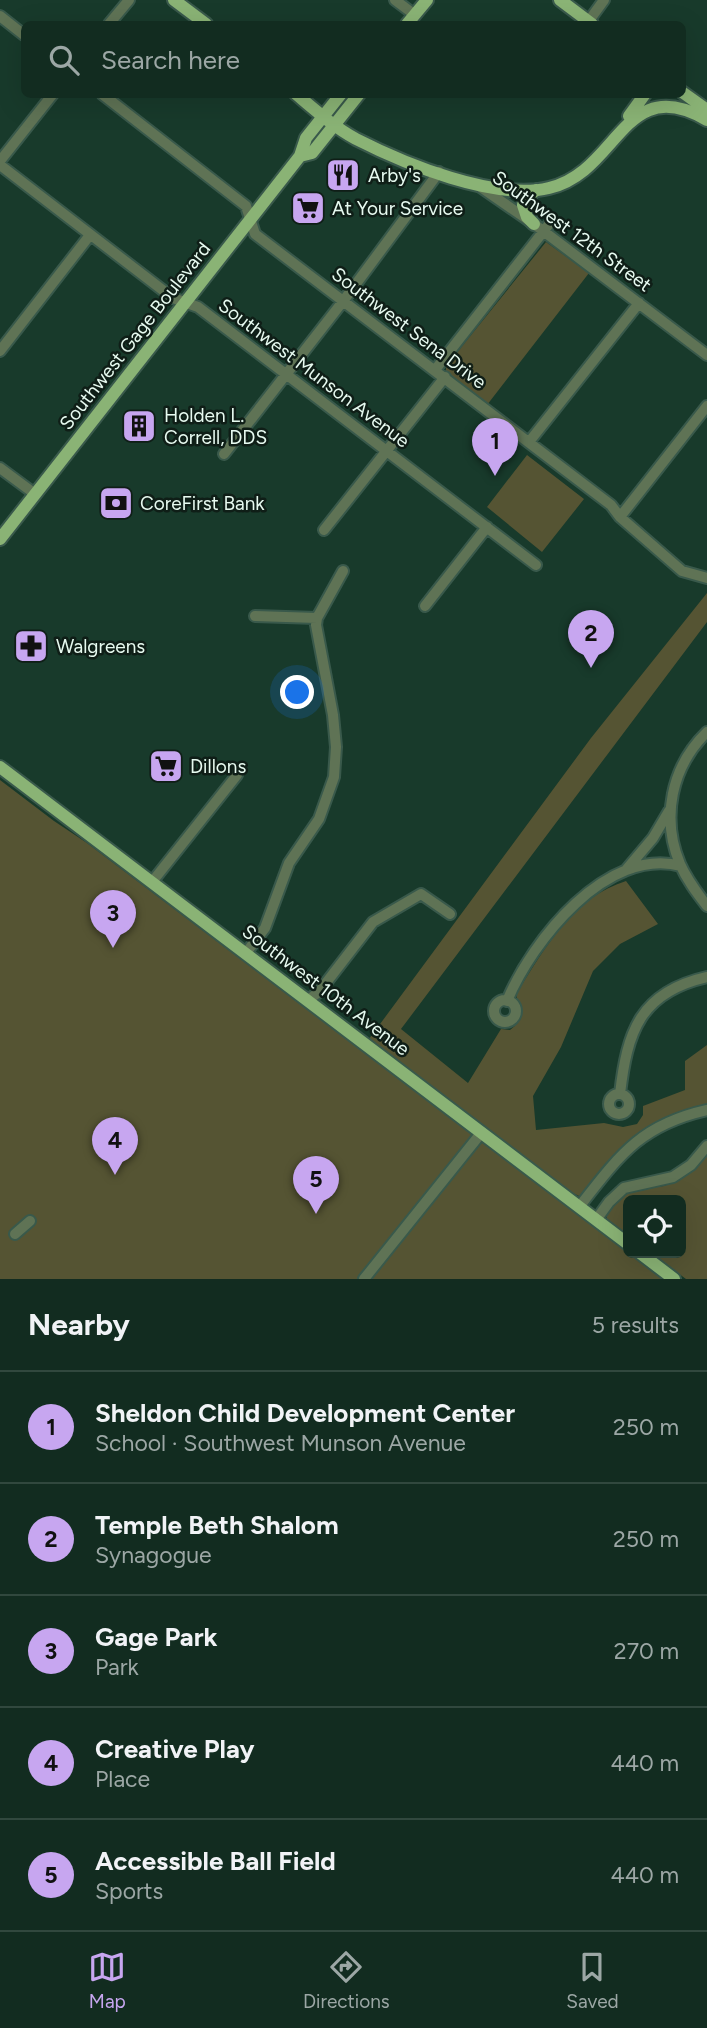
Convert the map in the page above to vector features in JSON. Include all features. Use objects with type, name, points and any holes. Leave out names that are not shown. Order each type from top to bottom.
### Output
[{"type":"main road","points":[[174,0],[202,21]]},
{"type":"main road","points":[[411,20],[427,0]]},
{"type":"main road","points":[[560,0],[587,21]]},
{"type":"main road","points":[[686,95],[707,110]]},
{"type":"main road","name":"Southwest 12th Street","points":[[301,98],[356,139],[472,183]]},
{"type":"main road","name":"Southwest Gage Boulevard","points":[[0,539],[300,156],[306,138],[338,98]]},
{"type":"main road","name":"Southwest Gage Boulevard","points":[[300,156],[312,153],[356,98]]},
{"type":"main road","points":[[602,154],[642,98]]},
{"type":"main road","points":[[472,183],[504,190],[550,188],[591,166],[633,119],[649,109],[677,106],[707,120]]},
{"type":"main road","points":[[536,190],[527,197],[523,205],[526,214],[542,226]]},
{"type":"main road","name":"Southwest 10th Avenue","points":[[0,767],[623,1240]]},
{"type":"main road","points":[[647,1258],[674,1279]]},
{"type":"street","points":[[112,21],[129,0]]},
{"type":"street","points":[[395,0],[411,20]]},
{"type":"street","points":[[591,21],[604,0]]},
{"type":"street","points":[[0,16],[21,33]]},
{"type":"street","points":[[0,163],[49,98]]},
{"type":"street","name":"Southwest Sena Drive","points":[[107,98],[246,206],[255,234],[611,505],[620,517],[682,571],[707,578]]},
{"type":"street","name":"Southwest Munson Avenue","points":[[0,163],[173,299],[198,307],[536,565]]},
{"type":"street","points":[[224,454],[439,172]]},
{"type":"street","name":"Southwest 12th Street","points":[[472,183],[542,226],[707,355]]},
{"type":"street","points":[[435,370],[542,226]]},
{"type":"street","points":[[0,351],[90,235]]},
{"type":"street","points":[[529,442],[639,303]]},
{"type":"street","points":[[324,530],[445,377]]},
{"type":"street","points":[[620,517],[707,405]]},
{"type":"street","points":[[0,467],[35,494]]},
{"type":"street","points":[[425,606],[487,527]]},
{"type":"street","points":[[246,953],[265,928],[289,863],[319,819],[334,777],[336,747],[333,715],[316,625],[317,618],[342,571]]},
{"type":"street","points":[[255,616],[317,618]]},
{"type":"street","points":[[707,732],[686,759],[674,788],[669,811],[671,833],[681,866],[707,906]]},
{"type":"street","points":[[152,882],[237,775]]},
{"type":"street","points":[[624,872],[653,838],[669,811]]},
{"type":"street","points":[[507,1001],[516,980],[570,907],[590,890],[624,872],[660,862],[681,866]]},
{"type":"street","points":[[307,1000],[319,992],[373,922],[421,894],[450,914]]},
{"type":"street","points":[[620,1094],[628,1044],[639,1020],[660,997],[674,988],[707,976]]},
{"type":"street","points":[[579,1207],[619,1157],[641,1137],[668,1121],[707,1110]]},
{"type":"street","points":[[364,1279],[482,1132]]},
{"type":"street","points":[[596,1220],[608,1202],[624,1188],[673,1177],[691,1166],[707,1146]]},
{"type":"street","points":[[15,1234],[30,1221]]},
{"type":"shaded area","points":[[546,242],[589,273],[487,405],[446,373],[446,366]]},
{"type":"shaded area","points":[[527,455],[584,499],[542,552],[487,507]]},
{"type":"shaded area","points":[[707,593],[707,622],[401,1029],[468,1083],[501,1029],[510,1030],[516,1025],[520,1015],[518,991],[563,925],[591,899],[626,881],[658,924],[620,944],[593,971],[561,1047],[533,1096],[536,1130],[604,1123],[623,1127],[637,1124],[643,1115],[643,1106],[685,1090],[685,1061],[707,1045],[707,1105],[686,1110],[651,1126],[623,1149],[584,1194],[579,1196],[562,1188],[369,1039],[591,738]]},
{"type":"shaded area","points":[[0,780],[365,1053],[391,1069],[623,1246],[623,1258],[639,1258],[667,1279],[0,1279]]},
{"type":"shaded area","points":[[707,1153],[707,1279],[686,1279],[658,1258],[686,1258],[686,1195],[623,1195],[623,1231],[607,1219],[606,1213],[619,1195],[633,1189],[664,1186],[674,1182]]},
{"type":"place","name":"Arby's","points":[[343,175]]},
{"type":"place","name":"At Your Service","points":[[308,208]]},
{"type":"place","name":"Holden L. Correll, DDS","points":[[139,426]]},
{"type":"place","name":"Sheldon Child Development Center","points":[[495,476]]},
{"type":"place","name":"CoreFirst Bank","points":[[116,503]]},
{"type":"place","name":"Walgreens","points":[[31,646]]},
{"type":"place","name":"Temple Beth Shalom","points":[[591,668]]},
{"type":"place","name":"Dillons","points":[[166,766]]},
{"type":"place","name":"Gage Park","points":[[113,948]]},
{"type":"place","name":"Creative Play","points":[[115,1175]]},
{"type":"place","name":"Accessible Ball Field","points":[[316,1214]]}]
